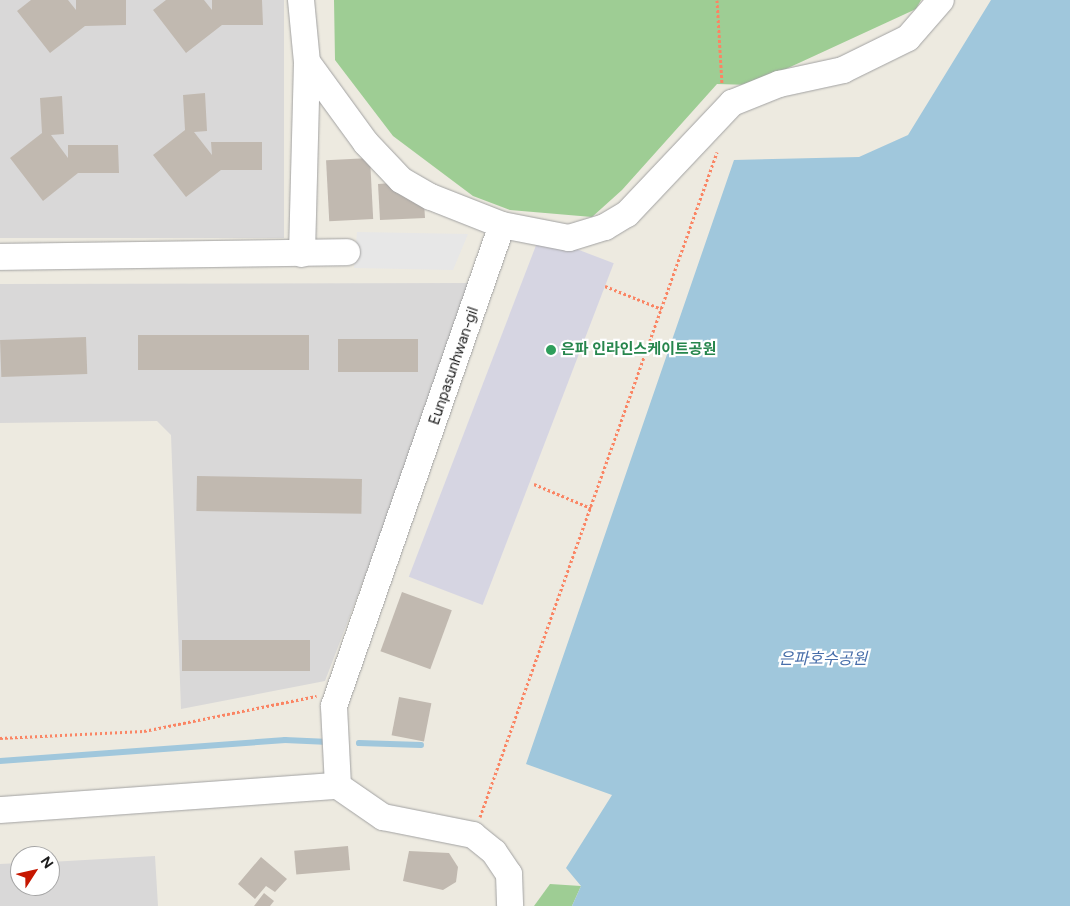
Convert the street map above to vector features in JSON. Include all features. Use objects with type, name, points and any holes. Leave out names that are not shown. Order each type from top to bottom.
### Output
[{"type":"street","points":[[301,0],[308,62],[302,254]]},
{"type":"street","points":[[308,62],[366,143],[402,180],[430,198],[502,226],[568,238],[605,227],[627,214],[732,104],[779,84],[851,66],[908,38],[941,0]]},
{"type":"street","name":"Eunpasunhwan-gil","points":[[338,786],[334,706],[502,226]]},
{"type":"street","points":[[0,257],[346,252]]},
{"type":"street","points":[[0,810],[338,786],[383,817],[473,835],[494,852],[509,874],[510,906]]},
{"type":"path","points":[[717,0],[722,87],[732,104]]},
{"type":"path","points":[[473,835],[722,144]]},
{"type":"path","points":[[605,286],[662,309]]},
{"type":"path","points":[[534,484],[591,508]]},
{"type":"path","points":[[0,738],[144,730],[340,691]]},
{"type":"shaded area","points":[[0,0],[284,0],[284,238],[0,238]]},
{"type":"shaded area","points":[[357,232],[468,234],[453,270],[354,268]]},
{"type":"shaded area","name":"은파 인라인스케이트공원","points":[[540,235],[614,263],[483,605],[409,577]]},
{"type":"shaded area","points":[[477,283],[325,681],[181,709],[171,435],[157,421],[0,423],[0,284]]},
{"type":"shaded area","points":[[155,856],[158,906],[0,906],[0,864],[10,864],[10,896],[60,896],[60,861]]},
{"type":"green space","points":[[334,0],[921,0],[916,9],[751,85],[717,84],[622,190],[592,217],[510,210],[473,196],[393,136],[335,60]]},
{"type":"green space","points":[[550,884],[581,886],[572,906],[534,906]]},
{"type":"water","name":"은파호수공원","points":[[991,0],[1070,0],[1070,906],[572,906],[581,886],[566,868],[612,795],[526,764],[734,160],[859,157],[908,135]]},
{"type":"building","points":[[31,0],[68,0],[76,10],[76,0],[126,0],[126,25],[85,26],[50,53],[17,11]]},
{"type":"building","points":[[166,0],[204,0],[212,10],[212,0],[262,0],[263,25],[222,25],[186,53],[153,10]]},
{"type":"building","points":[[205,93],[207,131],[194,132],[212,155],[211,142],[262,142],[262,170],[221,170],[186,197],[153,155],[185,130],[183,95]]},
{"type":"building","points":[[62,96],[64,134],[51,135],[68,158],[68,145],[118,145],[119,173],[78,173],[43,201],[10,158],[42,133],[40,98]]},
{"type":"building","points":[[370,158],[373,219],[329,221],[326,160]]},
{"type":"building","points":[[392,183],[424,202],[425,218],[380,220],[378,184]]},
{"type":"building","points":[[138,335],[309,335],[309,370],[138,370]]},
{"type":"building","points":[[86,337],[87,374],[1,377],[0,340]]},
{"type":"building","points":[[338,339],[418,339],[418,372],[338,372]]},
{"type":"building","points":[[197,476],[362,479],[361,514],[196,511]]},
{"type":"building","points":[[402,592],[452,610],[430,669],[380,651]]},
{"type":"building","points":[[182,640],[310,640],[310,671],[182,671]]},
{"type":"building","points":[[399,697],[431,703],[424,742],[392,735]]},
{"type":"building","points":[[348,846],[350,870],[296,875],[294,851]]},
{"type":"building","points":[[409,851],[449,853],[458,867],[456,882],[443,890],[403,881]]},
{"type":"building","points":[[261,857],[287,879],[275,892],[266,886],[255,899],[238,884]]},
{"type":"building","points":[[264,893],[274,901],[270,906],[254,906]]},
{"type":"waterway","points":[[0,761],[285,740],[329,742]]},
{"type":"waterway","points":[[359,743],[421,745]]},
{"type":"place","name":"은파 인라인스케이트공원","points":[[551,350]]}]
